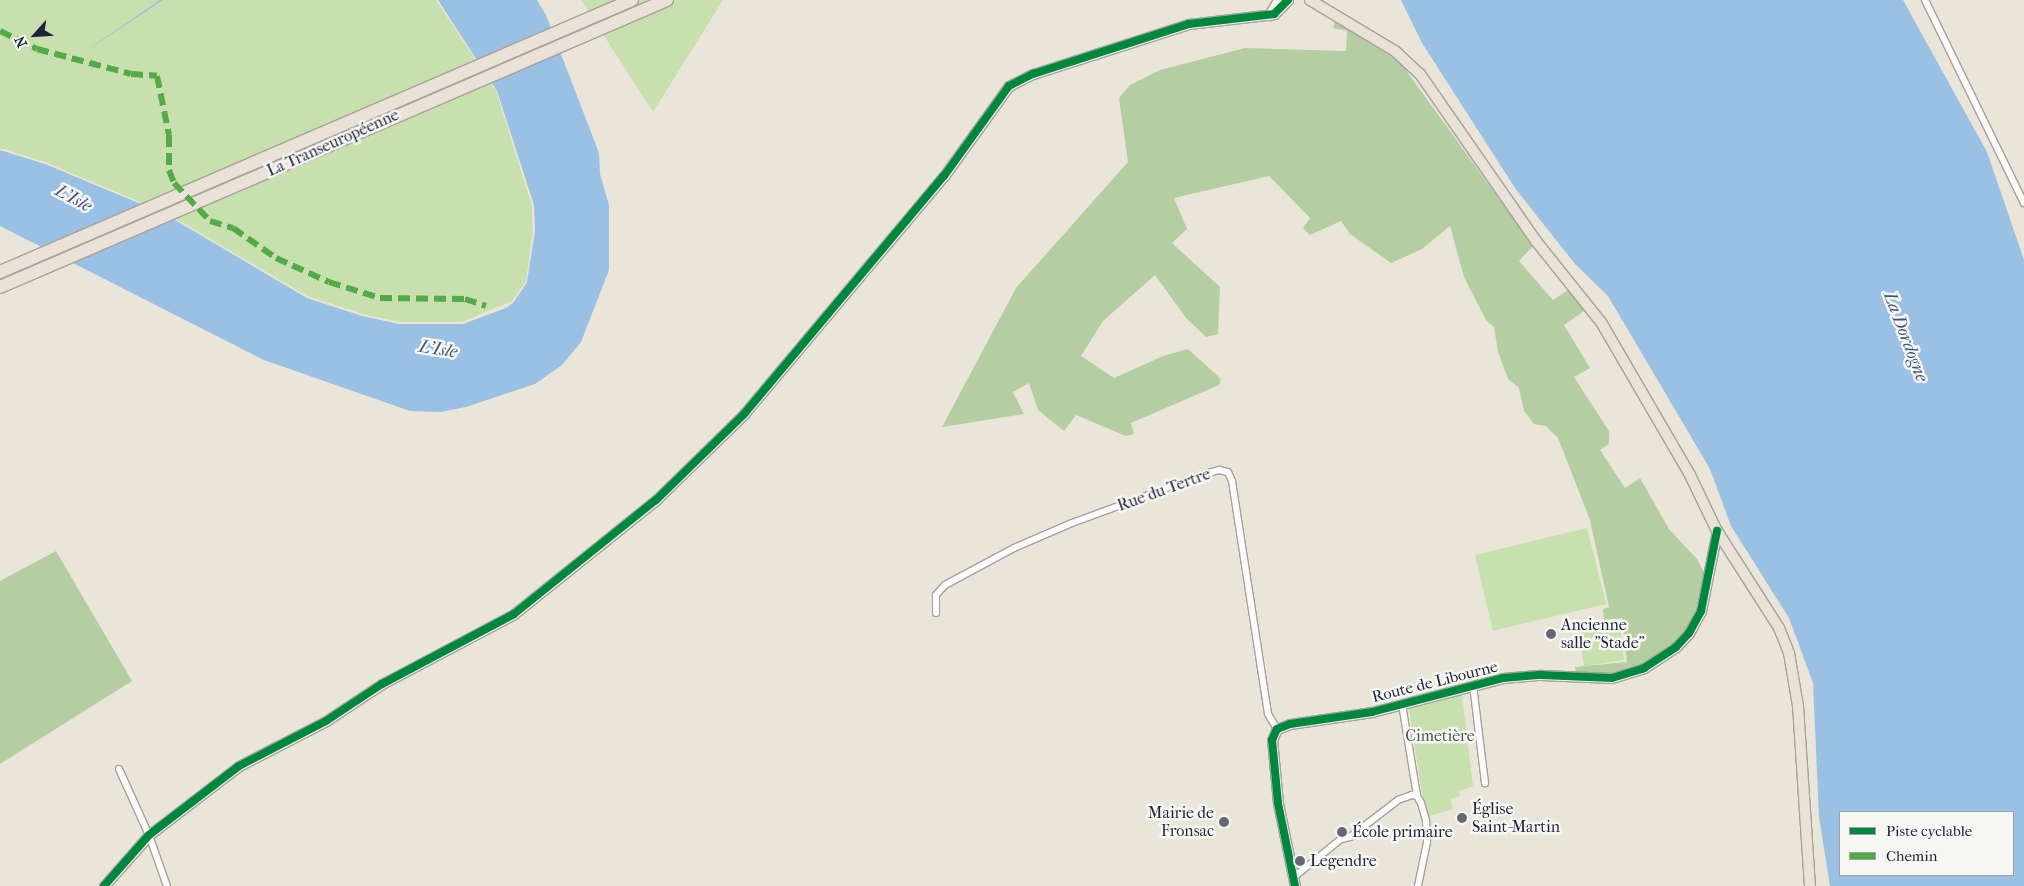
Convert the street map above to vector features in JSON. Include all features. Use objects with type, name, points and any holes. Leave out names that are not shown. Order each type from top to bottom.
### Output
[{"type":"highway","name":"La Transeuropéenne","points":[[0,287],[218,194],[632,0]]},
{"type":"highway","name":"La Transeuropéenne","points":[[0,272],[201,185],[438,90],[616,22],[667,0]]},
{"type":"main road","points":[[1310,0],[1334,12],[1395,51],[1420,74],[1536,241],[1601,322],[1690,475],[1717,531],[1778,628],[1789,653],[1798,706],[1810,886]]},
{"type":"main road","points":[[1322,0],[1334,12]]},
{"type":"street","points":[[1268,15],[1278,0]]},
{"type":"street","points":[[104,886],[149,835],[259,754],[326,721],[382,684],[536,599],[656,500],[744,414],[944,176],[1009,86],[1038,72],[1189,24],[1268,15],[1278,12],[1288,0]]},
{"type":"street","points":[[1925,0],[2024,203]]},
{"type":"street","name":"Rue du Tertre","points":[[936,613],[936,595],[945,585],[1014,548],[1072,523],[1196,478],[1219,470],[1228,472],[1232,481],[1268,714],[1277,730]]},
{"type":"street","name":"Route de Libourne","points":[[1277,730],[1290,724],[1402,704],[1473,685],[1541,675],[1612,678],[1661,659],[1689,633],[1701,611],[1717,531]]},
{"type":"street","points":[[1473,685],[1485,783]]},
{"type":"street","points":[[1402,704],[1416,796],[1426,821],[1427,842],[1418,886]]},
{"type":"street","points":[[1277,730],[1272,740],[1278,804],[1294,882]]},
{"type":"street","points":[[119,769],[149,835],[166,886]]},
{"type":"street","points":[[1294,882],[1340,839],[1350,837],[1398,800],[1416,796]]},
{"type":"green space","points":[[0,0],[436,0],[496,91],[532,206],[533,231],[526,281],[512,301],[462,322],[399,322],[363,314],[307,296],[166,213],[45,162],[0,148]]},
{"type":"green space","points":[[581,0],[723,0],[653,112]]},
{"type":"green space","points":[[1335,21],[1400,62],[1533,246],[1519,261],[1553,300],[1568,290],[1584,311],[1564,325],[1590,368],[1574,377],[1609,431],[1609,444],[1600,450],[1625,488],[1640,478],[1669,529],[1697,559],[1704,572],[1694,617],[1683,634],[1664,653],[1629,671],[1606,674],[1576,673],[1575,667],[1627,662],[1622,618],[1604,620],[1603,609],[1609,607],[1590,520],[1558,438],[1546,426],[1534,424],[1524,411],[1519,388],[1508,379],[1498,352],[1494,327],[1486,320],[1464,277],[1450,226],[1422,249],[1391,263],[1350,234],[1341,221],[1310,235],[1303,228],[1310,218],[1269,176],[1174,198],[1187,229],[1172,243],[1220,287],[1218,334],[1206,337],[1186,318],[1155,275],[1103,321],[1081,356],[1114,378],[1163,356],[1188,349],[1221,379],[1219,385],[1131,423],[1134,434],[1126,436],[1076,415],[1064,431],[1038,410],[1029,383],[1013,392],[1024,414],[942,427],[1016,288],[1128,162],[1119,98],[1130,85],[1160,70],[1245,48],[1346,51],[1347,31],[1333,28]]},
{"type":"green space","points":[[1587,528],[1606,604],[1493,631],[1475,555]]},
{"type":"green space","points":[[56,551],[132,681],[0,764],[0,581]]},
{"type":"green space","points":[[1619,621],[1624,660],[1584,666],[1578,626]]},
{"type":"green space","name":"Cimetière","points":[[1462,695],[1473,786],[1459,791],[1460,796],[1450,799],[1453,809],[1429,816],[1422,794],[1409,709]]},
{"type":"water","points":[[160,0],[163,0],[77,57]]},
{"type":"water","name":"L'Isle","points":[[438,0],[537,0],[546,15],[599,153],[600,174],[609,205],[609,270],[581,342],[562,365],[535,384],[466,407],[441,412],[410,411],[264,360],[0,226],[0,150],[45,164],[165,214],[307,298],[362,316],[399,324],[463,324],[506,308],[513,303],[527,282],[535,231],[534,205],[497,91]]},
{"type":"water","name":"La Dordogne","points":[[1401,0],[1903,0],[1987,152],[2024,260],[2024,886],[1830,886],[1819,817],[1813,683],[1789,618],[1731,526],[1710,469],[1608,296],[1575,264],[1515,188],[1422,43]]},
{"type":"marked path","points":[[0,31],[37,49],[131,74],[157,76],[169,135],[169,170],[174,183],[210,221],[233,228],[276,258],[329,282],[380,298],[465,299],[486,306]]},
{"type":"cycle path","points":[[104,886],[149,835],[239,766],[326,721],[382,684],[514,614],[656,500],[744,414],[944,176],[1009,86],[1033,74],[1189,24],[1274,14],[1288,0]]},
{"type":"cycle path","points":[[1295,886],[1278,803],[1272,740],[1277,729],[1290,724],[1372,712],[1503,678],[1541,675],[1612,678],[1644,668],[1676,647],[1689,633],[1701,611],[1717,531]]},
{"type":"place","name":"Ancienne salle \"Stade\"","points":[[1551,634]]},
{"type":"place","name":"Église Saint-Martin","points":[[1462,818]]},
{"type":"place","name":"Mairie de Fronsac","points":[[1224,822]]},
{"type":"place","name":"École primaire","points":[[1342,832]]},
{"type":"place","name":"Legendre","points":[[1300,861]]}]
